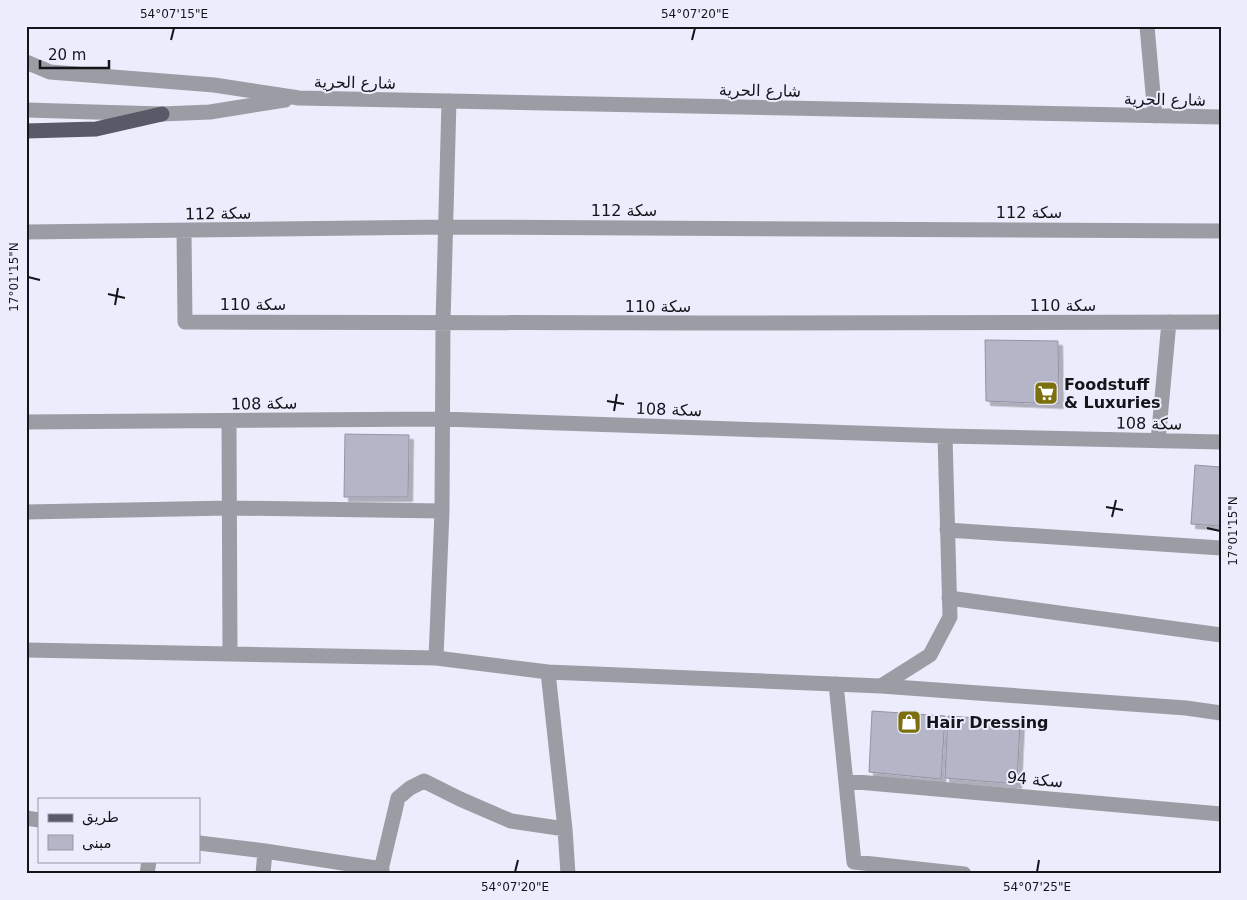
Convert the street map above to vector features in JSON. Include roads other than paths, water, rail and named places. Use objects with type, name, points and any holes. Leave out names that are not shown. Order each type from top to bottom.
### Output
[{"type":"main road","points":[[26,131],[96,129],[162,114]]},
{"type":"street","points":[[1147,26],[1156,116]]},
{"type":"street","name":"شارع الحرية","points":[[26,62],[50,72],[214,85],[299,98],[1221,117]]},
{"type":"street","name":"شارع الحرية","points":[[26,110],[162,114],[210,112],[299,98]]},
{"type":"street","points":[[436,658],[442,511],[443,322],[448,101]]},
{"type":"street","name":"سكة 112","points":[[26,232],[184,232],[446,228],[1221,231]]},
{"type":"street","name":"سكة 110","points":[[184,232],[185,322],[1221,322]]},
{"type":"street","points":[[1158,441],[1169,322]]},
{"type":"street","name":"سكة 108","points":[[26,422],[442,419],[945,436],[1221,442]]},
{"type":"street","points":[[229,421],[230,654]]},
{"type":"street","points":[[881,686],[930,655],[950,618],[945,436]]},
{"type":"street","points":[[26,512],[229,508],[442,511]]},
{"type":"street","points":[[947,530],[1221,548]]},
{"type":"street","points":[[949,598],[1221,636]]},
{"type":"street","points":[[26,649],[436,658],[548,672],[881,686],[1186,708],[1221,713]]},
{"type":"street","points":[[548,672],[566,829],[568,874]]},
{"type":"street","points":[[836,684],[854,862],[964,874]]},
{"type":"street","points":[[200,843],[265,851],[381,871],[398,798],[410,788],[424,781],[511,821],[566,829]]},
{"type":"street","name":"سكة 94","points":[[846,781],[1221,814]]},
{"type":"street","points":[[263,874],[265,851]]},
{"type":"place","name":"Foodstuff & Luxuries","points":[[1046,393]]},
{"type":"place","name":"Hair Dressing","points":[[909,722]]}]
